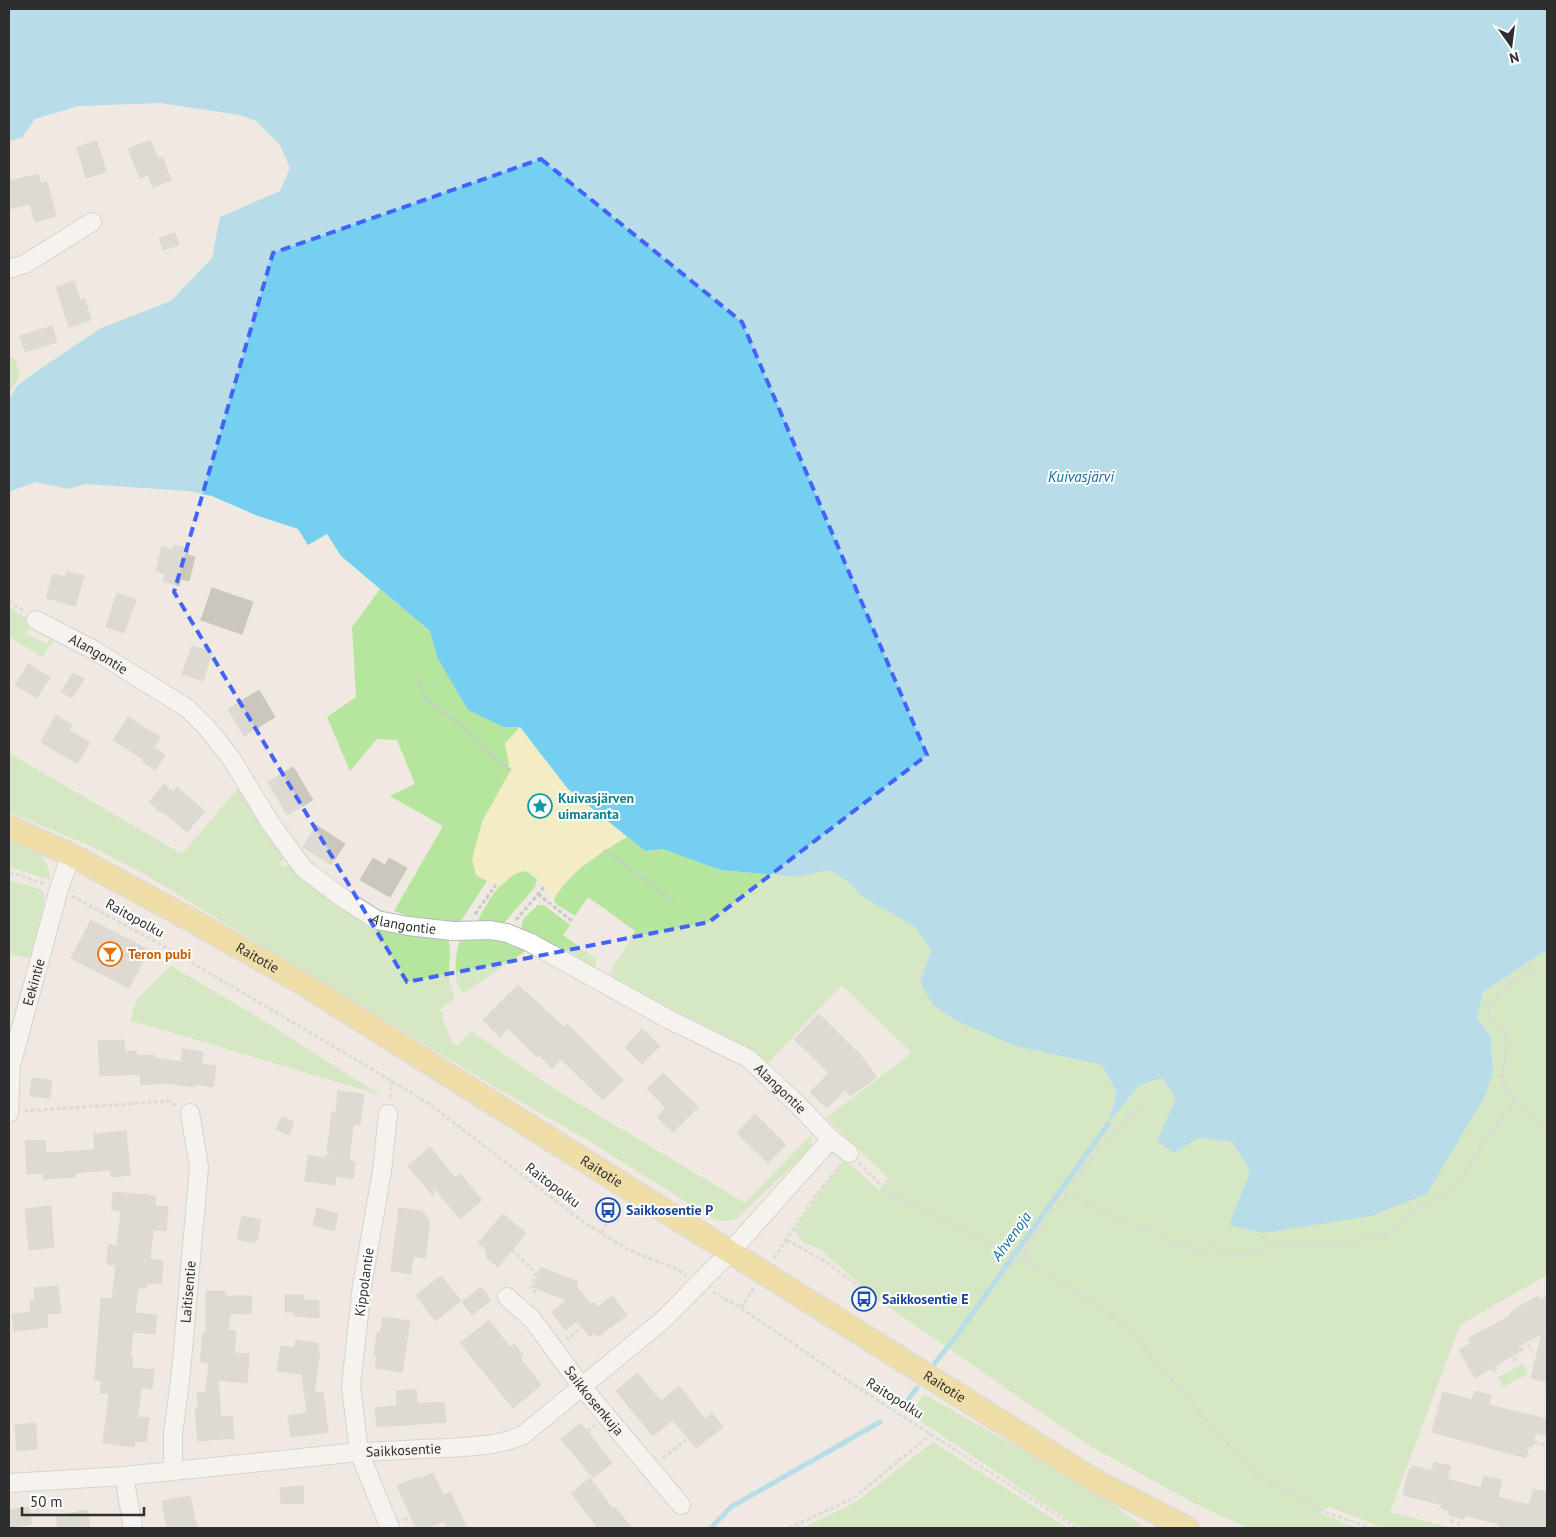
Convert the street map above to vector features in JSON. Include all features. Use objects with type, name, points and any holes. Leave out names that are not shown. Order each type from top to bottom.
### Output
[{"type":"main road","name":"Raitotie","points":[[9,827],[71,855],[297,980],[1097,1482],[1188,1528]]},
{"type":"street","points":[[9,269],[25,264],[92,222]]},
{"type":"street","name":"Alangontie","points":[[36,620],[92,649],[187,708],[208,729],[231,758],[271,824],[304,869],[344,899],[377,920],[453,932],[490,930],[507,933],[529,942],[670,1020],[748,1058],[831,1139],[849,1153]]},
{"type":"street","name":"Eekintie","points":[[9,1113],[10,1065],[59,889],[71,855]]},
{"type":"street","name":"Laitisentie","points":[[173,1470],[173,1434],[180,1378],[199,1167],[190,1114]]},
{"type":"street","name":"Kippolantie","points":[[388,1114],[382,1171],[362,1286],[351,1386],[358,1452],[390,1528]]},
{"type":"street","points":[[730,1252],[831,1139]]},
{"type":"street","name":"Saikkosentie","points":[[9,1483],[124,1476],[358,1452],[492,1444],[511,1440],[523,1435],[663,1320],[730,1252]]},
{"type":"street","name":"Saikkosenkuja","points":[[507,1297],[532,1320],[582,1387],[680,1505]]},
{"type":"street","points":[[124,1476],[133,1528]]},
{"type":"path","points":[[418,678],[424,696],[465,729],[510,771]]},
{"type":"path","points":[[604,850],[674,901]]},
{"type":"path","name":"Raitopolku","points":[[9,873],[59,889],[180,956],[309,1031],[432,1106],[551,1199],[601,1234],[629,1250],[677,1269],[698,1284],[741,1308],[851,1383],[1077,1528]]},
{"type":"path","points":[[464,931],[496,885]]},
{"type":"path","points":[[507,933],[520,914],[544,887]]},
{"type":"path","points":[[538,894],[572,921]]},
{"type":"path","points":[[1547,965],[1512,980],[1486,1008],[1490,1016],[1504,1030],[1509,1042],[1502,1070],[1503,1082],[1516,1100],[1547,1130]]},
{"type":"path","points":[[1026,1262],[1026,1248],[1107,1137],[1138,1108],[1141,1100]]},
{"type":"path","points":[[1066,1193],[1117,1218],[1160,1233],[1172,1243],[1199,1250],[1217,1247],[1233,1256],[1242,1255],[1254,1249],[1294,1245],[1333,1247],[1356,1243],[1399,1227],[1409,1215],[1429,1200],[1446,1194],[1471,1164],[1484,1140],[1516,1100]]},
{"type":"path","points":[[9,1113],[170,1101],[178,1108],[190,1114]]},
{"type":"path","points":[[741,1308],[816,1195],[849,1153],[889,1193],[1008,1251],[1070,1287],[1108,1312],[1129,1331],[1202,1417],[1255,1474],[1330,1514],[1372,1528]]},
{"type":"path","points":[[601,1234],[613,1213]]},
{"type":"path","points":[[787,1240],[826,1262],[864,1290],[864,1299]]},
{"type":"path","points":[[512,1250],[536,1273],[531,1287],[538,1295]]},
{"type":"path","points":[[562,1332],[568,1338],[582,1327]]},
{"type":"path","points":[[1528,1344],[1532,1351]]},
{"type":"path","points":[[1493,1368],[1495,1372]]},
{"type":"path","points":[[1546,1392],[1547,1387]]},
{"type":"path","points":[[1466,1423],[1483,1428]]},
{"type":"path","points":[[789,1528],[854,1498],[931,1434]]},
{"type":"path","points":[[650,1468],[686,1440]]},
{"type":"path","points":[[1534,1442],[1547,1445]]},
{"type":"path","points":[[1427,1492],[1435,1495]]},
{"type":"path","points":[[1451,1524],[1453,1516]]},
{"type":"path","points":[[1458,1525],[1460,1518]]},
{"type":"highlighted area","points":[[541,159],[742,322],[927,755],[709,922],[407,982],[174,592],[273,253]]},
{"type":"green space","points":[[9,356],[16,360],[20,376],[9,394]]},
{"type":"green space","points":[[380,589],[430,631],[437,657],[504,727],[520,727],[505,744],[511,771],[482,822],[476,875],[487,881],[461,921],[425,922],[394,911],[443,826],[390,796],[415,784],[397,740],[377,739],[350,771],[327,717],[356,697],[352,627]]},
{"type":"green space","points":[[9,607],[32,622],[26,634],[47,644],[53,636],[57,635],[42,657],[9,636]]},
{"type":"green space","points":[[9,753],[182,854],[241,785],[286,856],[280,863],[283,867],[291,864],[337,903],[448,939],[450,948],[449,980],[455,999],[439,1010],[444,1014],[442,1017],[452,1042],[458,1046],[471,1031],[556,1090],[745,1203],[812,1134],[809,1150],[735,1220],[715,1220],[591,1142],[495,1087],[139,871],[88,845],[9,812]]},
{"type":"green space","points":[[627,837],[645,851],[663,849],[720,870],[796,877],[829,869],[849,882],[861,896],[915,927],[931,950],[920,982],[1015,1046],[1102,1065],[1117,1093],[1109,1123],[1139,1085],[1162,1078],[1176,1099],[1174,1153],[1198,1138],[1232,1142],[1250,1171],[1229,1225],[1427,1194],[1485,1096],[1493,1073],[1491,1037],[1477,1018],[1483,992],[1547,950],[1547,1275],[1460,1325],[1390,1512],[1452,1528],[1384,1528],[1329,1507],[1319,1512],[1359,1528],[1248,1528],[1196,1504],[1088,1445],[877,1299],[821,1250],[800,1240],[794,1229],[844,1159],[879,1190],[888,1178],[826,1118],[912,1053],[842,985],[766,1065],[746,1047],[655,1001],[651,1003],[613,981],[610,976],[612,969],[635,931],[588,897],[575,916],[556,904],[554,899],[577,871],[596,856]]},
{"type":"green space","points":[[9,839],[37,852],[42,857],[49,871],[50,880],[9,867]]},
{"type":"green space","points":[[526,871],[537,879],[535,887],[504,923],[477,922],[496,890],[510,877]]},
{"type":"green space","points":[[9,880],[42,890],[45,897],[33,958],[9,955]]},
{"type":"green space","points":[[538,905],[544,905],[570,925],[563,935],[596,959],[596,966],[591,971],[525,933],[521,925],[524,918]]},
{"type":"green space","points":[[462,938],[495,939],[527,950],[464,993],[458,987],[456,969],[458,947]]},
{"type":"green space","points":[[171,966],[261,1019],[380,1095],[130,1021],[137,999]]},
{"type":"green space","points":[[1523,1364],[1528,1374],[1503,1387],[1498,1377]]},
{"type":"green space","points":[[924,1394],[1094,1491],[1141,1525],[1139,1528],[1084,1528],[1068,1520],[908,1413]]},
{"type":"green space","points":[[933,1442],[1068,1528],[803,1528],[856,1502]]},
{"type":"sand","name":"Kuivasjärven uimaranta","points":[[520,727],[568,789],[627,837],[586,863],[568,880],[554,899],[537,879],[527,871],[516,872],[503,884],[496,885],[476,875],[472,859],[482,822],[510,771],[505,744]]},
{"type":"water","name":"Kuivasjärvi","points":[[9,9],[1547,9],[1547,950],[1483,992],[1477,1018],[1491,1037],[1493,1073],[1485,1096],[1427,1194],[1371,1216],[1263,1233],[1229,1225],[1250,1171],[1232,1142],[1198,1138],[1174,1153],[1157,1141],[1176,1099],[1162,1078],[1139,1085],[1108,1124],[1117,1093],[1102,1065],[1015,1046],[955,1020],[933,1005],[920,982],[931,950],[915,927],[861,896],[849,882],[829,870],[796,877],[720,870],[663,849],[645,851],[568,789],[520,727],[504,727],[468,710],[437,657],[430,631],[341,556],[327,534],[308,545],[298,529],[258,516],[212,496],[188,491],[85,484],[69,489],[35,482],[9,492],[9,399],[17,386],[101,328],[171,301],[212,258],[220,217],[280,191],[290,168],[280,145],[256,121],[240,115],[160,103],[79,106],[35,119],[22,138],[9,141]]},
{"type":"building","points":[[150,140],[158,159],[162,157],[171,180],[153,188],[148,175],[140,178],[128,149]]},
{"type":"building","points":[[97,141],[106,172],[86,178],[77,147]]},
{"type":"building","points":[[38,174],[41,184],[47,182],[56,216],[35,222],[30,204],[9,209],[9,181]]},
{"type":"building","points":[[175,233],[179,245],[163,250],[159,238]]},
{"type":"building","points":[[74,281],[80,300],[85,299],[91,320],[69,327],[56,287]]},
{"type":"building","points":[[52,326],[57,342],[25,352],[20,336]]},
{"type":"building","points":[[174,545],[189,549],[187,555],[195,557],[189,581],[181,579],[179,586],[163,581],[165,574],[156,571],[162,547],[173,550]]},
{"type":"building","points":[[67,571],[84,576],[75,606],[46,598],[53,574],[65,577]]},
{"type":"building","points":[[212,588],[253,602],[242,634],[201,620]]},
{"type":"building","points":[[117,593],[136,600],[124,633],[106,627]]},
{"type":"building","points":[[192,646],[212,652],[203,681],[182,674]]},
{"type":"building","points":[[28,664],[50,677],[37,698],[15,685]]},
{"type":"building","points":[[73,673],[84,679],[72,698],[61,692]]},
{"type":"building","points":[[259,690],[275,717],[244,736],[228,709]]},
{"type":"building","points":[[56,715],[72,725],[69,730],[90,743],[77,764],[41,742]]},
{"type":"building","points":[[128,717],[160,737],[154,747],[165,755],[155,770],[142,761],[143,759],[113,740]]},
{"type":"building","points":[[293,767],[313,800],[287,815],[268,782]]},
{"type":"building","points":[[164,784],[173,792],[177,787],[205,811],[187,832],[149,802]]},
{"type":"building","points":[[316,825],[345,844],[331,865],[303,847]]},
{"type":"building","points":[[373,858],[385,865],[389,858],[407,868],[390,897],[360,880]]},
{"type":"building","name":"Teron pubi","points":[[91,920],[149,950],[129,988],[71,958]]},
{"type":"building","points":[[518,985],[564,1027],[567,1024],[623,1080],[603,1100],[561,1059],[552,1068],[539,1055],[537,1057],[508,1028],[500,1037],[483,1020]]},
{"type":"building","points":[[819,1014],[857,1050],[877,1077],[850,1096],[845,1090],[827,1108],[810,1092],[829,1073],[794,1039]]},
{"type":"building","points":[[642,1029],[660,1046],[642,1064],[625,1047]]},
{"type":"building","points":[[124,1040],[125,1051],[136,1051],[137,1056],[154,1055],[155,1058],[181,1062],[183,1049],[203,1052],[201,1064],[216,1066],[213,1087],[195,1084],[195,1087],[166,1083],[141,1085],[140,1074],[100,1076],[98,1041]]},
{"type":"building","points":[[663,1073],[698,1107],[673,1132],[657,1117],[666,1108],[647,1089]]},
{"type":"building","points":[[32,1078],[52,1080],[50,1098],[30,1096]]},
{"type":"building","points":[[338,1091],[364,1094],[360,1125],[353,1124],[349,1161],[355,1162],[353,1179],[336,1176],[335,1185],[305,1181],[308,1155],[326,1158],[326,1155],[335,1155],[327,1152],[332,1112],[336,1112]]},
{"type":"building","points":[[755,1114],[786,1145],[768,1163],[737,1133]]},
{"type":"building","points":[[282,1117],[294,1122],[289,1135],[276,1129]]},
{"type":"building","points":[[126,1131],[130,1175],[111,1177],[110,1170],[74,1173],[75,1177],[44,1179],[43,1173],[27,1174],[25,1141],[45,1140],[46,1153],[95,1150],[94,1134]]},
{"type":"building","points":[[430,1147],[455,1178],[460,1174],[482,1200],[460,1219],[434,1188],[433,1196],[408,1166]]},
{"type":"building","points":[[113,1192],[156,1196],[155,1206],[168,1207],[166,1231],[153,1229],[150,1259],[163,1261],[161,1284],[147,1283],[146,1288],[138,1288],[135,1313],[157,1315],[155,1334],[133,1332],[130,1357],[133,1358],[132,1368],[154,1370],[152,1389],[141,1388],[138,1417],[149,1418],[146,1442],[135,1441],[134,1447],[103,1443],[109,1394],[100,1393],[102,1381],[95,1380],[101,1298],[112,1299],[116,1265],[107,1264],[108,1245],[117,1246],[121,1211],[112,1210]]},
{"type":"building","points":[[51,1206],[54,1247],[29,1250],[25,1209]]},
{"type":"building","points":[[317,1208],[338,1214],[334,1231],[313,1225]]},
{"type":"building","points":[[399,1208],[422,1211],[430,1221],[425,1258],[413,1256],[411,1274],[391,1271]]},
{"type":"building","points":[[503,1214],[526,1233],[498,1267],[486,1257],[487,1251],[478,1243]]},
{"type":"building","points":[[242,1216],[261,1220],[256,1243],[237,1239]]},
{"type":"building","points":[[541,1267],[578,1282],[576,1286],[591,1305],[594,1302],[598,1307],[612,1296],[627,1315],[598,1337],[595,1333],[590,1337],[577,1321],[565,1330],[552,1312],[567,1300],[533,1287]]},
{"type":"building","points":[[441,1276],[461,1301],[435,1321],[416,1295]]},
{"type":"building","points":[[58,1286],[61,1313],[47,1314],[48,1327],[14,1331],[12,1314],[31,1312],[30,1302],[35,1301],[34,1288]]},
{"type":"building","points":[[481,1287],[491,1300],[472,1315],[462,1302]]},
{"type":"building","points":[[206,1291],[225,1291],[225,1296],[252,1296],[251,1314],[230,1313],[228,1330],[236,1331],[234,1353],[249,1354],[247,1383],[218,1380],[221,1417],[232,1416],[234,1438],[198,1441],[195,1408],[199,1408],[197,1393],[206,1392],[209,1363],[200,1362],[203,1333],[206,1333]]},
{"type":"building","points":[[285,1295],[304,1295],[304,1300],[319,1301],[319,1318],[294,1316],[295,1312],[285,1312]]},
{"type":"building","points":[[1538,1296],[1540,1300],[1547,1296],[1547,1331],[1517,1347],[1524,1349],[1475,1378],[1459,1350],[1470,1343],[1468,1339],[1511,1315],[1510,1312]]},
{"type":"building","points":[[383,1317],[410,1321],[402,1372],[375,1368],[377,1356],[374,1355],[377,1333],[380,1334]]},
{"type":"building","points":[[489,1320],[510,1347],[514,1344],[523,1355],[520,1358],[541,1385],[513,1408],[460,1343]]},
{"type":"building","points":[[1542,1333],[1547,1334],[1547,1382],[1531,1378]]},
{"type":"building","points":[[296,1340],[318,1343],[317,1351],[320,1351],[314,1393],[323,1392],[328,1432],[291,1437],[288,1416],[307,1413],[302,1374],[277,1371],[281,1346],[294,1348]]},
{"type":"building","points":[[637,1373],[661,1401],[679,1386],[705,1419],[712,1413],[723,1427],[696,1448],[673,1420],[653,1436],[616,1391]]},
{"type":"building","points":[[416,1389],[417,1404],[444,1402],[446,1422],[377,1427],[375,1408],[397,1406],[396,1391]]},
{"type":"building","points":[[1475,1391],[1491,1395],[1489,1405],[1547,1419],[1547,1436],[1536,1433],[1532,1447],[1529,1446],[1526,1458],[1432,1432],[1443,1392],[1472,1400]]},
{"type":"building","points":[[36,1423],[37,1449],[17,1451],[15,1425]]},
{"type":"building","points":[[581,1423],[612,1463],[593,1478],[561,1439]]},
{"type":"building","points":[[1434,1462],[1451,1466],[1447,1479],[1481,1488],[1484,1476],[1502,1480],[1498,1497],[1529,1505],[1534,1489],[1547,1492],[1547,1528],[1498,1528],[1499,1524],[1465,1515],[1464,1519],[1448,1514],[1449,1511],[1441,1508],[1442,1505],[1403,1495],[1409,1469],[1412,1469],[1413,1466],[1432,1471]]},
{"type":"building","points":[[433,1473],[443,1495],[450,1492],[467,1528],[447,1528],[444,1521],[428,1528],[416,1528],[397,1486]]},
{"type":"building","points":[[590,1478],[613,1509],[615,1507],[632,1528],[598,1528],[571,1493]]},
{"type":"building","points":[[303,1486],[304,1503],[281,1504],[280,1488]]},
{"type":"building","points":[[190,1496],[197,1528],[167,1528],[162,1501]]},
{"type":"building","points":[[29,1507],[32,1524],[9,1528],[9,1510]]},
{"type":"building","points":[[87,1510],[90,1528],[58,1528],[56,1516]]},
{"type":"waterway","name":"Ahvenoja","points":[[935,1363],[1108,1124]]},
{"type":"waterway","name":"Ahvenoja","points":[[904,1405],[917,1388]]},
{"type":"waterway","name":"Ahvenoja","points":[[711,1528],[731,1507],[880,1422]]},
{"type":"place","name":"Kuivasjärven uimaranta","points":[[540,806]]},
{"type":"place","name":"Teron pubi","points":[[110,954]]},
{"type":"place","name":"Saikkosentie P","points":[[608,1210]]},
{"type":"place","name":"Saikkosentie E","points":[[864,1299]]}]
